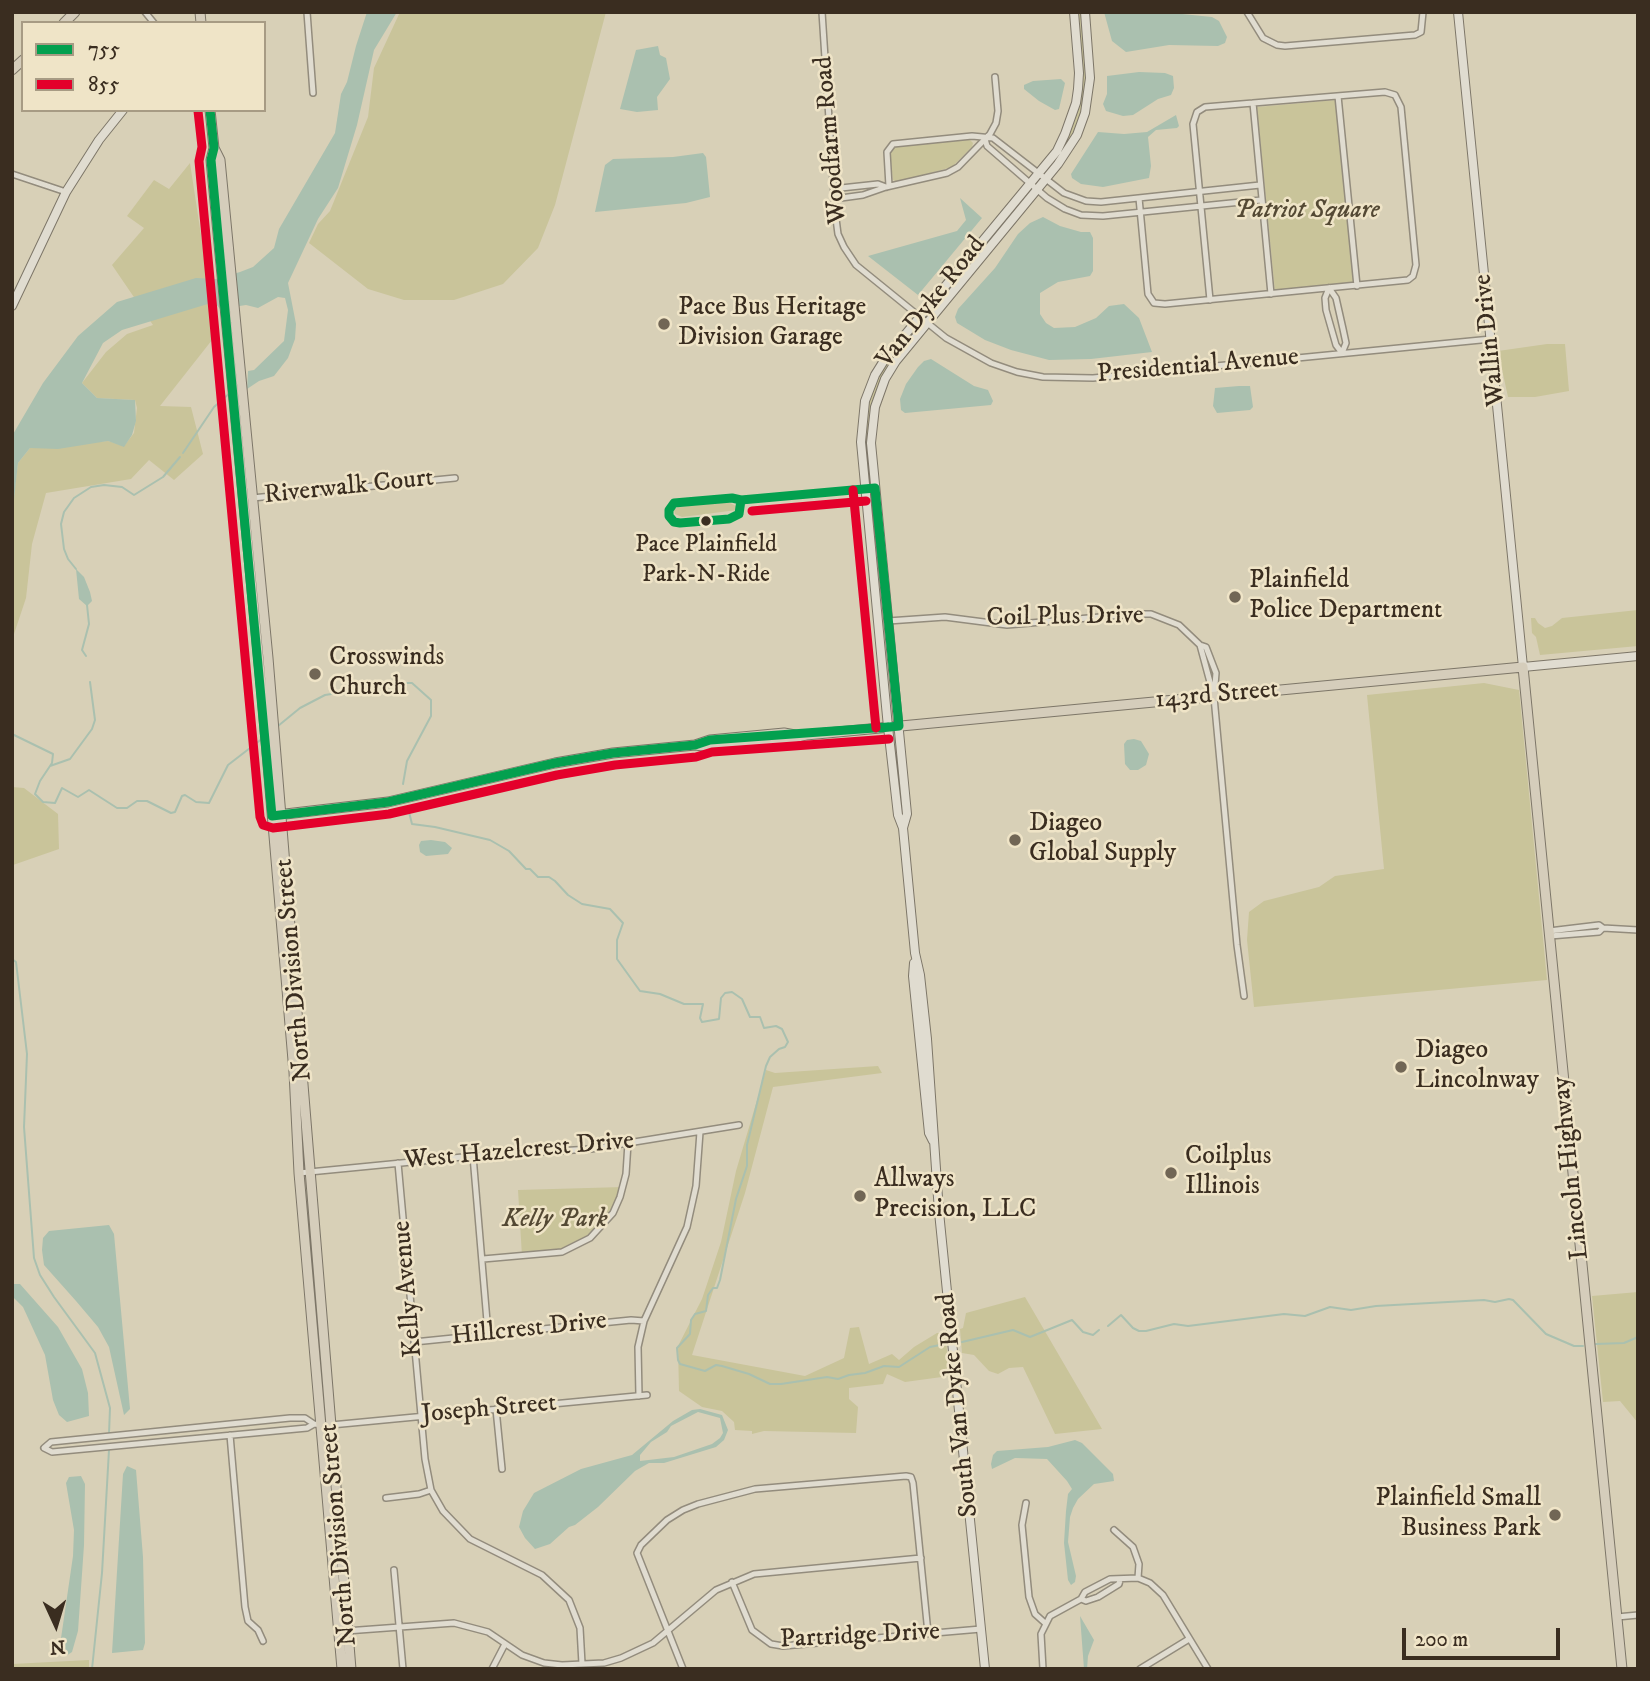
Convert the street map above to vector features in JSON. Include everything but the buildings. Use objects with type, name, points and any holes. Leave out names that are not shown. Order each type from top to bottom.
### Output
[{"type":"main road","name":"North Division Street","points":[[210,112],[214,148],[220,160],[233,384],[249,498]]},
{"type":"main road","name":"North Division Street","points":[[231,322],[241,375],[264,658],[276,740],[277,815],[294,1072],[322,1424],[343,1632],[351,1669]]},
{"type":"main road","name":"North Division Street","points":[[264,658],[266,746],[277,815]]},
{"type":"main road","name":"143rd Street","points":[[277,815],[415,797],[575,760],[695,745],[710,740],[784,733],[797,736],[1523,667]]},
{"type":"main road","name":"Lincoln Highway","points":[[1523,667],[1622,1669]]},
{"type":"main road","name":"North Division Street","points":[[342,1669],[343,1632]]},
{"type":"street","points":[[307,12],[313,93]]},
{"type":"street","name":"Woodfarm Road","points":[[822,12],[838,234],[856,265],[920,317]]},
{"type":"street","name":"Van Dyke Road","points":[[903,828],[907,814],[871,443],[873,421],[880,393],[890,370],[1038,189],[1076,103],[1079,73],[1074,12]]},
{"type":"street","name":"Van Dyke Road","points":[[933,1141],[935,1131],[927,1039],[915,953],[903,828],[898,815],[888,727],[863,473],[863,412],[870,386],[880,367],[1030,181],[1042,176],[1067,153],[1077,135],[1085,113],[1090,78],[1085,12]]},
{"type":"street","points":[[1247,12],[1263,38],[1270,43],[1285,46],[1415,35],[1421,32],[1423,12]]},
{"type":"street","name":"Wallin Drive","points":[[1458,12],[1523,667]]},
{"type":"street","points":[[887,187],[878,184],[843,188],[834,193],[841,198],[853,198],[951,172],[962,164],[994,128],[998,116],[995,77]]},
{"type":"street","points":[[1139,198],[1148,294],[1154,303],[1164,304],[1210,300],[1402,282],[1413,276],[1416,265],[1401,107],[1395,95],[1385,92],[1205,107],[1197,112],[1193,124],[1210,300]]},
{"type":"street","points":[[1338,96],[1357,286]]},
{"type":"street","points":[[1253,103],[1271,294]]},
{"type":"street","points":[[12,306],[65,192],[99,140],[121,112]]},
{"type":"street","points":[[887,187],[887,152],[893,144],[967,136],[993,138],[1064,193],[1086,201],[1101,202],[1260,185]]},
{"type":"street","points":[[985,139],[987,146],[1038,189],[1065,209],[1082,215],[1103,216],[1261,200]]},
{"type":"street","points":[[12,174],[65,192]]},
{"type":"street","points":[[1329,289],[1336,298],[1346,343],[1342,353]]},
{"type":"street","points":[[1329,289],[1325,298],[1326,310],[1336,345],[1342,353]]},
{"type":"street","name":"Presidential Avenue","points":[[920,317],[946,338],[991,363],[1017,372],[1070,379],[1491,339]]},
{"type":"street","name":"Riverwalk Court","points":[[249,498],[455,478]]},
{"type":"street","name":"Coil Plus Drive","points":[[878,622],[944,617],[995,624],[1025,624],[1145,614],[1164,617],[1179,625],[1200,645],[1214,697],[1244,996]]},
{"type":"street","name":"143rd Street","points":[[1523,667],[1638,656]]},
{"type":"street","points":[[1549,934],[1599,925],[1603,928],[1638,930]]},
{"type":"street","name":"West Hazelcrest Drive","points":[[304,1173],[473,1156],[591,1149],[739,1125]]},
{"type":"street","points":[[639,1396],[638,1347],[644,1321],[687,1227],[696,1186],[700,1132]]},
{"type":"street","name":"South Van Dyke Road","points":[[933,1141],[985,1669]]},
{"type":"street","points":[[483,1259],[562,1252],[590,1238],[613,1213],[620,1197],[626,1174],[628,1143]]},
{"type":"street","points":[[473,1156],[488,1333]]},
{"type":"street","name":"Kelly Avenue","points":[[398,1163],[427,1477],[431,1490]]},
{"type":"street","name":"Hillcrest Drive","points":[[414,1342],[488,1333],[644,1321]]},
{"type":"street","name":"Joseph Street","points":[[322,1424],[647,1395]]},
{"type":"street","points":[[496,1409],[502,1469]]},
{"type":"street","points":[[305,1418],[322,1424],[307,1428],[52,1452],[44,1448],[51,1442],[305,1418]]},
{"type":"street","points":[[229,1425],[245,1607],[248,1620],[258,1630],[263,1641]]},
{"type":"street","points":[[151,1433],[152,1442]]},
{"type":"street","points":[[683,1669],[637,1553],[641,1545],[667,1520],[698,1504],[755,1489],[911,1477],[928,1633]]},
{"type":"street","points":[[386,1497],[419,1494],[431,1490],[450,1519],[470,1539],[542,1575],[556,1586],[569,1600],[580,1628],[582,1664]]},
{"type":"street","points":[[1026,1503],[1022,1525],[1029,1597],[1035,1614],[1045,1623]]},
{"type":"street","points":[[1114,1530],[1133,1547],[1139,1564],[1138,1578]]},
{"type":"street","points":[[343,1632],[440,1623],[470,1626],[488,1632],[522,1656],[544,1663],[582,1664],[621,1658],[653,1643],[700,1601],[732,1582],[754,1574],[921,1558]]},
{"type":"street","points":[[394,1570],[403,1669]]},
{"type":"street","points":[[1043,1669],[1040,1639],[1045,1623],[1055,1612],[1081,1599],[1085,1592],[1104,1581],[1116,1578],[1138,1578],[1159,1590],[1208,1669]]},
{"type":"street","points":[[1081,1599],[1086,1601],[1098,1597],[1119,1584],[1120,1580]]},
{"type":"street","name":"Partridge Drive","points":[[732,1582],[752,1630],[771,1644],[783,1646],[981,1629]]},
{"type":"street","points":[[1617,1617],[1638,1615]]},
{"type":"street","points":[[1140,1669],[1189,1639]]},
{"type":"street","points":[[492,1669],[505,1644]]},
{"type":"green space","points":[[400,12],[606,12],[555,205],[538,248],[503,284],[454,300],[404,300],[368,289],[309,243],[318,224],[330,211],[368,117],[374,68]]},
{"type":"green space","points":[[1076,12],[1083,12],[1088,67],[1080,121],[1068,146],[1045,174],[1079,103]]},
{"type":"green space","name":"Patriot Square","points":[[1336,100],[1354,284],[1275,292],[1257,107]]},
{"type":"green space","points":[[969,139],[973,143],[972,147],[952,167],[898,182],[893,180],[890,155],[892,149],[898,145]]},
{"type":"green space","points":[[190,163],[206,268],[212,340],[160,406],[191,407],[203,454],[174,480],[149,460],[131,479],[46,493],[32,544],[26,598],[12,640],[12,512],[18,463],[30,448],[108,441],[124,446],[134,433],[137,408],[135,400],[97,398],[82,383],[106,352],[127,334],[153,325],[112,265],[144,228],[127,216],[154,180],[169,189]]},
{"type":"green space","points":[[916,328],[897,352],[879,388],[869,476],[865,418],[870,393],[886,361]]},
{"type":"green space","points":[[1565,344],[1569,391],[1535,397],[1508,397],[1498,351]]},
{"type":"green space","points":[[728,502],[736,506],[737,510],[682,517],[675,514],[674,510],[678,507]]},
{"type":"green space","points":[[1638,610],[1638,646],[1540,655],[1536,637],[1532,633],[1531,618],[1535,618],[1545,628],[1562,618]]},
{"type":"green space","points":[[1484,683],[1519,690],[1547,980],[1254,1007],[1247,940],[1249,912],[1264,901],[1319,887],[1335,876],[1384,869],[1367,695]]},
{"type":"green space","points":[[12,787],[24,788],[58,814],[59,849],[13,865]]},
{"type":"green space","points":[[878,1066],[882,1073],[773,1087],[745,1193],[692,1355],[805,1376],[844,1358],[850,1328],[859,1327],[869,1364],[892,1354],[899,1360],[914,1347],[937,1333],[942,1333],[946,1337],[949,1376],[905,1382],[887,1374],[883,1384],[849,1388],[849,1399],[858,1407],[856,1433],[764,1431],[752,1434],[752,1431],[735,1430],[734,1422],[722,1411],[702,1407],[679,1391],[678,1346],[702,1299],[721,1242],[736,1171],[766,1070],[775,1073]]},
{"type":"green space","name":"Kelly Park","points":[[623,1187],[613,1213],[590,1238],[562,1252],[522,1256],[518,1190]]},
{"type":"green space","points":[[1638,1292],[1638,1423],[1620,1401],[1603,1402],[1592,1296]]},
{"type":"green space","points":[[1025,1297],[1102,1429],[1055,1434],[1023,1367],[1009,1368],[998,1374],[989,1371],[974,1355],[962,1353],[960,1329],[963,1328],[966,1313]]},
{"type":"green space","points":[[89,1660],[89,1669],[12,1669],[12,1664]]},
{"type":"shaded area","points":[[367,12],[397,12],[374,50],[357,125],[338,188],[318,219],[288,283],[296,324],[295,339],[288,358],[274,376],[247,389],[248,371],[254,370],[284,341],[288,310],[285,298],[278,297],[258,308],[246,305],[220,309],[211,303],[122,330],[103,343],[82,383],[97,398],[135,400],[136,421],[132,435],[124,447],[108,441],[58,449],[30,448],[18,463],[12,518],[12,436],[43,383],[78,336],[117,302],[196,278],[216,279],[240,272],[253,267],[274,248],[279,229],[335,133],[341,94]]},
{"type":"shaded area","points":[[1104,12],[1162,12],[1212,17],[1219,21],[1227,37],[1225,43],[1218,46],[1169,45],[1126,52],[1112,41]]},
{"type":"shaded area","points":[[658,46],[660,55],[666,58],[670,79],[657,97],[658,110],[637,112],[620,109],[636,50]]},
{"type":"shaded area","points":[[1139,72],[1173,76],[1174,88],[1171,95],[1158,99],[1133,115],[1123,116],[1106,111],[1103,104],[1107,94],[1107,76]]},
{"type":"shaded area","points":[[1061,79],[1065,83],[1059,109],[1055,110],[1039,101],[1024,89],[1024,85],[1033,81]]},
{"type":"shaded area","points":[[1176,115],[1179,126],[1177,128],[1156,130],[1148,137],[1151,166],[1149,178],[1103,187],[1081,184],[1072,178],[1071,174],[1098,132],[1147,132]]},
{"type":"shaded area","points":[[703,153],[706,157],[710,197],[686,203],[595,212],[605,165],[613,159]]},
{"type":"shaded area","points":[[960,198],[982,218],[918,295],[868,256],[957,231],[966,220]]},
{"type":"shaded area","points":[[1043,217],[1060,226],[1090,232],[1093,238],[1093,271],[1090,276],[1058,282],[1040,293],[1040,314],[1046,323],[1054,328],[1075,327],[1096,318],[1109,306],[1124,304],[1139,318],[1152,352],[1091,359],[1049,360],[985,340],[957,323],[955,317],[958,309],[995,268],[1018,234],[1030,223]]},
{"type":"shaded area","points":[[931,359],[974,386],[988,390],[993,401],[991,405],[905,413],[901,410],[900,399],[906,384],[924,361]]},
{"type":"shaded area","points":[[1250,386],[1253,407],[1250,410],[1217,413],[1213,406],[1215,388]]},
{"type":"shaded area","points":[[76,569],[84,577],[90,592],[92,601],[87,606],[79,599]]},
{"type":"shaded area","points":[[1127,740],[1141,741],[1149,754],[1146,765],[1138,770],[1130,770],[1125,764],[1124,744]]},
{"type":"shaded area","points":[[421,841],[445,842],[452,848],[448,854],[426,856],[420,852],[419,845]]},
{"type":"shaded area","points":[[109,1225],[114,1234],[130,1409],[124,1415],[109,1347],[98,1327],[44,1265],[42,1250],[43,1238],[49,1231]]},
{"type":"shaded area","points":[[14,1284],[20,1284],[58,1327],[82,1369],[88,1393],[89,1416],[67,1422],[59,1415],[53,1400],[45,1355],[23,1307],[12,1296]]},
{"type":"shaded area","points":[[700,1409],[722,1415],[728,1430],[724,1440],[716,1447],[664,1463],[649,1463],[635,1471],[598,1507],[550,1544],[535,1549],[525,1538],[519,1527],[523,1511],[534,1493],[581,1469],[632,1455],[673,1421],[692,1410]],"holes":[[[698,1412],[720,1418],[723,1433],[712,1444],[674,1457],[640,1461],[640,1455],[651,1442],[667,1432],[671,1426]]]},
{"type":"shaded area","points":[[1075,1440],[1082,1443],[1113,1474],[1114,1481],[1094,1484],[1078,1499],[1073,1508],[1068,1542],[1076,1576],[1071,1585],[1068,1580],[1064,1543],[1068,1494],[1072,1489],[1067,1481],[1047,1459],[1015,1458],[992,1469],[991,1464],[997,1451],[1048,1447]]},
{"type":"shaded area","points":[[127,1466],[136,1470],[143,1557],[145,1643],[143,1650],[112,1653],[123,1474]]},
{"type":"shaded area","points":[[81,1476],[85,1484],[84,1545],[78,1631],[72,1652],[66,1656],[59,1652],[73,1556],[74,1530],[66,1483],[69,1477]]},
{"type":"shaded area","points":[[1080,1616],[1094,1640],[1087,1669],[1084,1669]]},
{"type":"waterway","points":[[183,453],[214,407],[231,392]]},
{"type":"waterway","points":[[76,569],[64,549],[61,524],[64,512],[74,498],[91,487],[104,485],[122,487],[134,495],[163,477],[180,457]]},
{"type":"waterway","points":[[86,656],[82,650],[89,624],[87,605]]},
{"type":"waterway","points":[[50,766],[70,759],[92,729],[95,720],[90,682]]},
{"type":"waterway","points":[[278,726],[300,708],[325,695],[412,683],[431,700],[431,716],[407,761],[403,784]]},
{"type":"waterway","points":[[12,734],[53,754],[52,763],[35,794],[43,802],[55,803],[62,788],[78,797],[89,790],[117,808],[127,808],[137,801],[147,801],[171,813],[175,812],[185,795],[196,802],[209,803],[228,765],[263,738]]},
{"type":"waterway","points":[[408,808],[412,824],[490,840],[509,851],[538,877],[549,877],[555,881],[568,895],[582,904],[610,909],[623,923],[617,940],[617,959],[640,991],[660,994],[684,1004],[703,1004],[700,1018],[702,1022],[719,1019],[721,998],[725,993],[732,992],[742,999],[750,1017],[760,1017],[764,1028],[776,1026],[782,1029],[788,1042],[770,1057],[766,1066],[747,1145],[747,1166],[736,1199],[720,1280],[717,1288],[713,1288],[708,1295],[706,1311],[695,1314],[691,1320],[690,1334],[677,1348],[680,1364],[705,1371],[716,1365],[722,1366],[770,1384],[781,1384],[827,1377],[838,1379],[884,1366],[899,1367],[930,1347],[945,1344]]},
{"type":"waterway","points":[[12,959],[16,962],[27,1054],[24,1127],[34,1258],[40,1275],[54,1297],[95,1353],[110,1408],[109,1434]]},
{"type":"waterway","points":[[1108,1326],[1121,1315],[1133,1328],[1146,1331],[1174,1324],[1188,1326],[1284,1314],[1305,1316],[1330,1307],[1351,1310],[1376,1306],[1484,1300],[1495,1302],[1509,1299],[1546,1334],[1574,1346],[1583,1346]]},
{"type":"waterway","points":[[962,1342],[1013,1330],[1030,1337],[1072,1320],[1083,1332],[1093,1335],[1099,1330]]},
{"type":"waterway","points":[[1596,1344],[1624,1343],[1638,1337]]},
{"type":"waterway","points":[[92,1669],[102,1573],[109,1450]]},
{"type":"transit line","name":"855","points":[[198,112],[202,147],[199,161],[260,817],[263,825],[273,828],[389,814],[557,775],[615,765],[696,757],[712,752],[889,739]]},
{"type":"transit line","name":"755","points":[[210,112],[214,148],[211,160],[272,816],[388,802],[555,763],[613,753],[695,745],[710,740],[888,727]]},
{"type":"transit line","name":"755","points":[[741,500],[875,488],[899,726],[880,728]]},
{"type":"transit line","name":"855","points":[[853,490],[876,728]]},
{"type":"transit line","name":"755","points":[[732,498],[741,500],[739,514],[729,519],[680,523],[674,522],[669,516],[669,510],[674,503],[732,498]]},
{"type":"transit line","name":"855","points":[[752,511],[866,501]]},
{"type":"place","name":"Pace Bus Heritage Division Garage","points":[[664,324]]},
{"type":"place","name":"Pace Plainfield Park-N-Ride","points":[[706,521]]},
{"type":"place","name":"Plainfield Police Department","points":[[1235,597]]},
{"type":"place","name":"Crosswinds Church","points":[[315,674]]},
{"type":"place","name":"Diageo Global Supply","points":[[1015,840]]},
{"type":"place","name":"Diageo Lincolnway","points":[[1401,1067]]},
{"type":"place","name":"Coilplus Illinois","points":[[1171,1173]]},
{"type":"place","name":"Allways Precision, LLC","points":[[860,1196]]},
{"type":"place","name":"Plainfield Small Business Park","points":[[1555,1515]]}]
